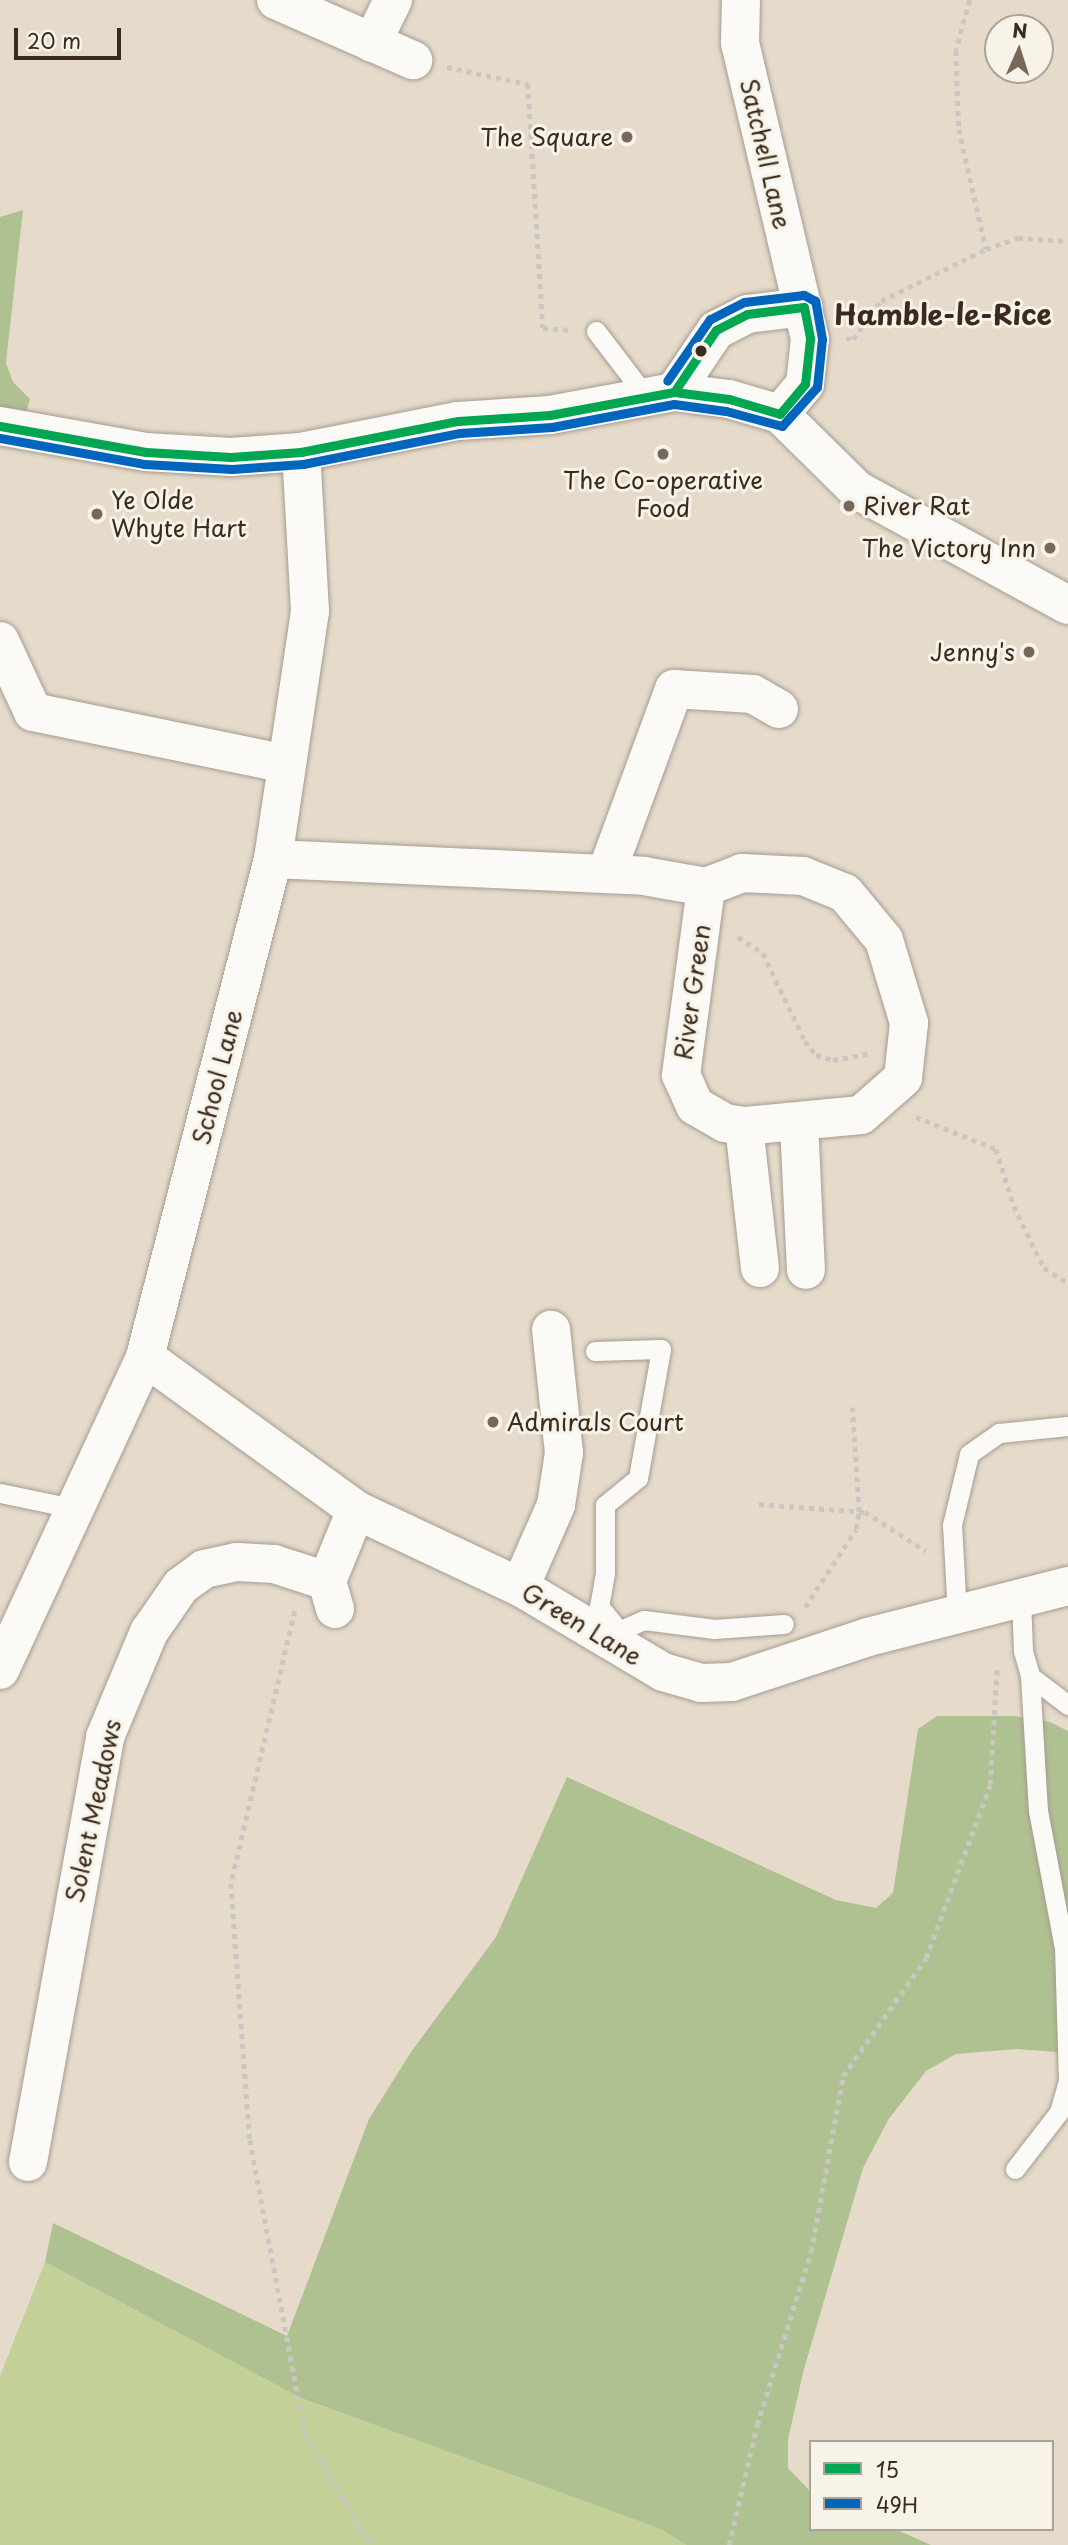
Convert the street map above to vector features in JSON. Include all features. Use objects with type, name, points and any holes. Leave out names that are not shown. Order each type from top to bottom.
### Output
[{"type":"street","points":[[276,0],[413,60]]},
{"type":"street","points":[[372,43],[393,0]]},
{"type":"street","name":"Satchell Lane","points":[[741,0],[740,43],[807,323]]},
{"type":"street","points":[[659,393],[716,330],[747,314],[807,323],[805,384],[780,414]]},
{"type":"street","points":[[0,426],[146,452],[231,457],[301,452],[458,421],[550,415],[659,393],[729,399],[780,414],[857,490],[1068,605]]},
{"type":"street","name":"School Lane","points":[[2,1660],[145,1357],[273,859],[310,611],[301,452]]},
{"type":"street","points":[[0,641],[33,712],[287,764]]},
{"type":"street","points":[[606,874],[674,689],[753,694],[779,709]]},
{"type":"street","name":"River Green","points":[[273,859],[644,876],[704,904]]},
{"type":"street","name":"River Green","points":[[742,873],[803,876],[845,894],[884,940],[909,1023],[903,1078],[861,1115],[799,1123],[744,1126],[725,1123],[695,1106],[681,1075],[704,904],[742,873]]},
{"type":"street","points":[[799,1123],[806,1270]]},
{"type":"street","points":[[744,1126],[760,1268]]},
{"type":"street","points":[[520,1587],[555,1505],[564,1452],[551,1330]]},
{"type":"street","name":"Green Lane","points":[[145,1357],[356,1510],[520,1587],[617,1638],[663,1672],[701,1683],[732,1682],[868,1637],[1068,1586]]},
{"type":"street","points":[[322,1588],[356,1510]]},
{"type":"street","name":"Solent Meadows","points":[[28,2162],[105,1737],[134,1663],[181,1586],[204,1569],[237,1562],[274,1564],[322,1588]]},
{"type":"lane","points":[[596,331],[659,393]]},
{"type":"lane","points":[[595,1351],[661,1349],[638,1478],[605,1505],[605,1573],[599,1606],[617,1638],[644,1620],[714,1629],[784,1624]]},
{"type":"lane","points":[[957,1614],[951,1555],[952,1525],[969,1454],[999,1433],[1068,1426]]},
{"type":"lane","points":[[0,1493],[72,1508]]},
{"type":"lane","points":[[1015,2169],[1059,2112],[1068,2081],[1064,1948],[1038,1811],[1030,1676],[1023,1651],[1021,1598]]},
{"type":"lane","points":[[1030,1676],[1068,1705]]},
{"type":"path","points":[[970,0],[956,51],[959,129],[986,250]]},
{"type":"path","points":[[413,60],[528,84],[543,328],[596,331]]},
{"type":"path","points":[[807,323],[853,339],[881,301],[986,250],[1018,238],[1068,241]]},
{"type":"path","points":[[704,904],[763,953],[805,1041],[816,1055],[833,1060],[906,1048]]},
{"type":"path","points":[[876,1103],[996,1149],[1014,1206],[1044,1268],[1068,1283]]},
{"type":"path","points":[[784,1624],[806,1606],[832,1558],[856,1529],[859,1512],[852,1407]]},
{"type":"path","points":[[759,1504],[859,1512],[918,1548],[951,1555]]},
{"type":"path","points":[[322,1588],[231,1884],[250,2140],[305,2434],[371,2545]]},
{"type":"path","points":[[729,2545],[757,2425],[811,2252],[843,2076],[926,1958],[990,1785],[1001,1656]]},
{"type":"green space","points":[[23,210],[6,363],[13,382],[30,399],[25,417],[0,410],[0,217]]},
{"type":"green space","points":[[937,1716],[1014,1716],[1050,1722],[1068,1731],[1068,2053],[1017,2049],[956,2054],[926,2071],[888,2120],[863,2168],[804,2369],[788,2439],[788,2468],[809,2490],[809,2531],[900,2531],[931,2545],[687,2545],[661,2529],[301,2398],[45,2262],[53,2223],[287,2336],[369,2119],[411,2052],[496,1937],[567,1777],[836,1900],[876,1908],[893,1893],[918,1729]]},
{"type":"green space","points":[[45,2262],[301,2398],[706,2545],[0,2545],[0,2376]]},
{"type":"transit line","name":"49H","points":[[0,438],[144,464],[232,469],[303,464],[460,433],[552,427],[674,404],[726,411],[782,426],[817,387],[822,339],[815,301],[804,295],[744,302],[710,319],[667,381]]},
{"type":"transit line","name":"15","points":[[804,307],[810,339],[805,384],[780,414],[729,399],[674,392],[716,330],[747,314],[804,307]]},
{"type":"transit line","name":"15","points":[[0,426],[146,452],[231,457],[301,452],[458,421],[550,415],[674,392]]},
{"type":"place","name":"The Square","points":[[627,137]]},
{"type":"place","name":"The Co-operative Food","points":[[663,454]]},
{"type":"place","name":"River Rat","points":[[849,506]]},
{"type":"place","name":"Ye Olde Whyte Hart","points":[[97,514]]},
{"type":"place","name":"The Victory Inn","points":[[1050,548]]},
{"type":"place","name":"Jenny's","points":[[1029,652]]},
{"type":"place","name":"Admirals Court","points":[[493,1422]]},
{"type":"district","name":"Hamble-le-Rice","points":[[943,314]]}]
